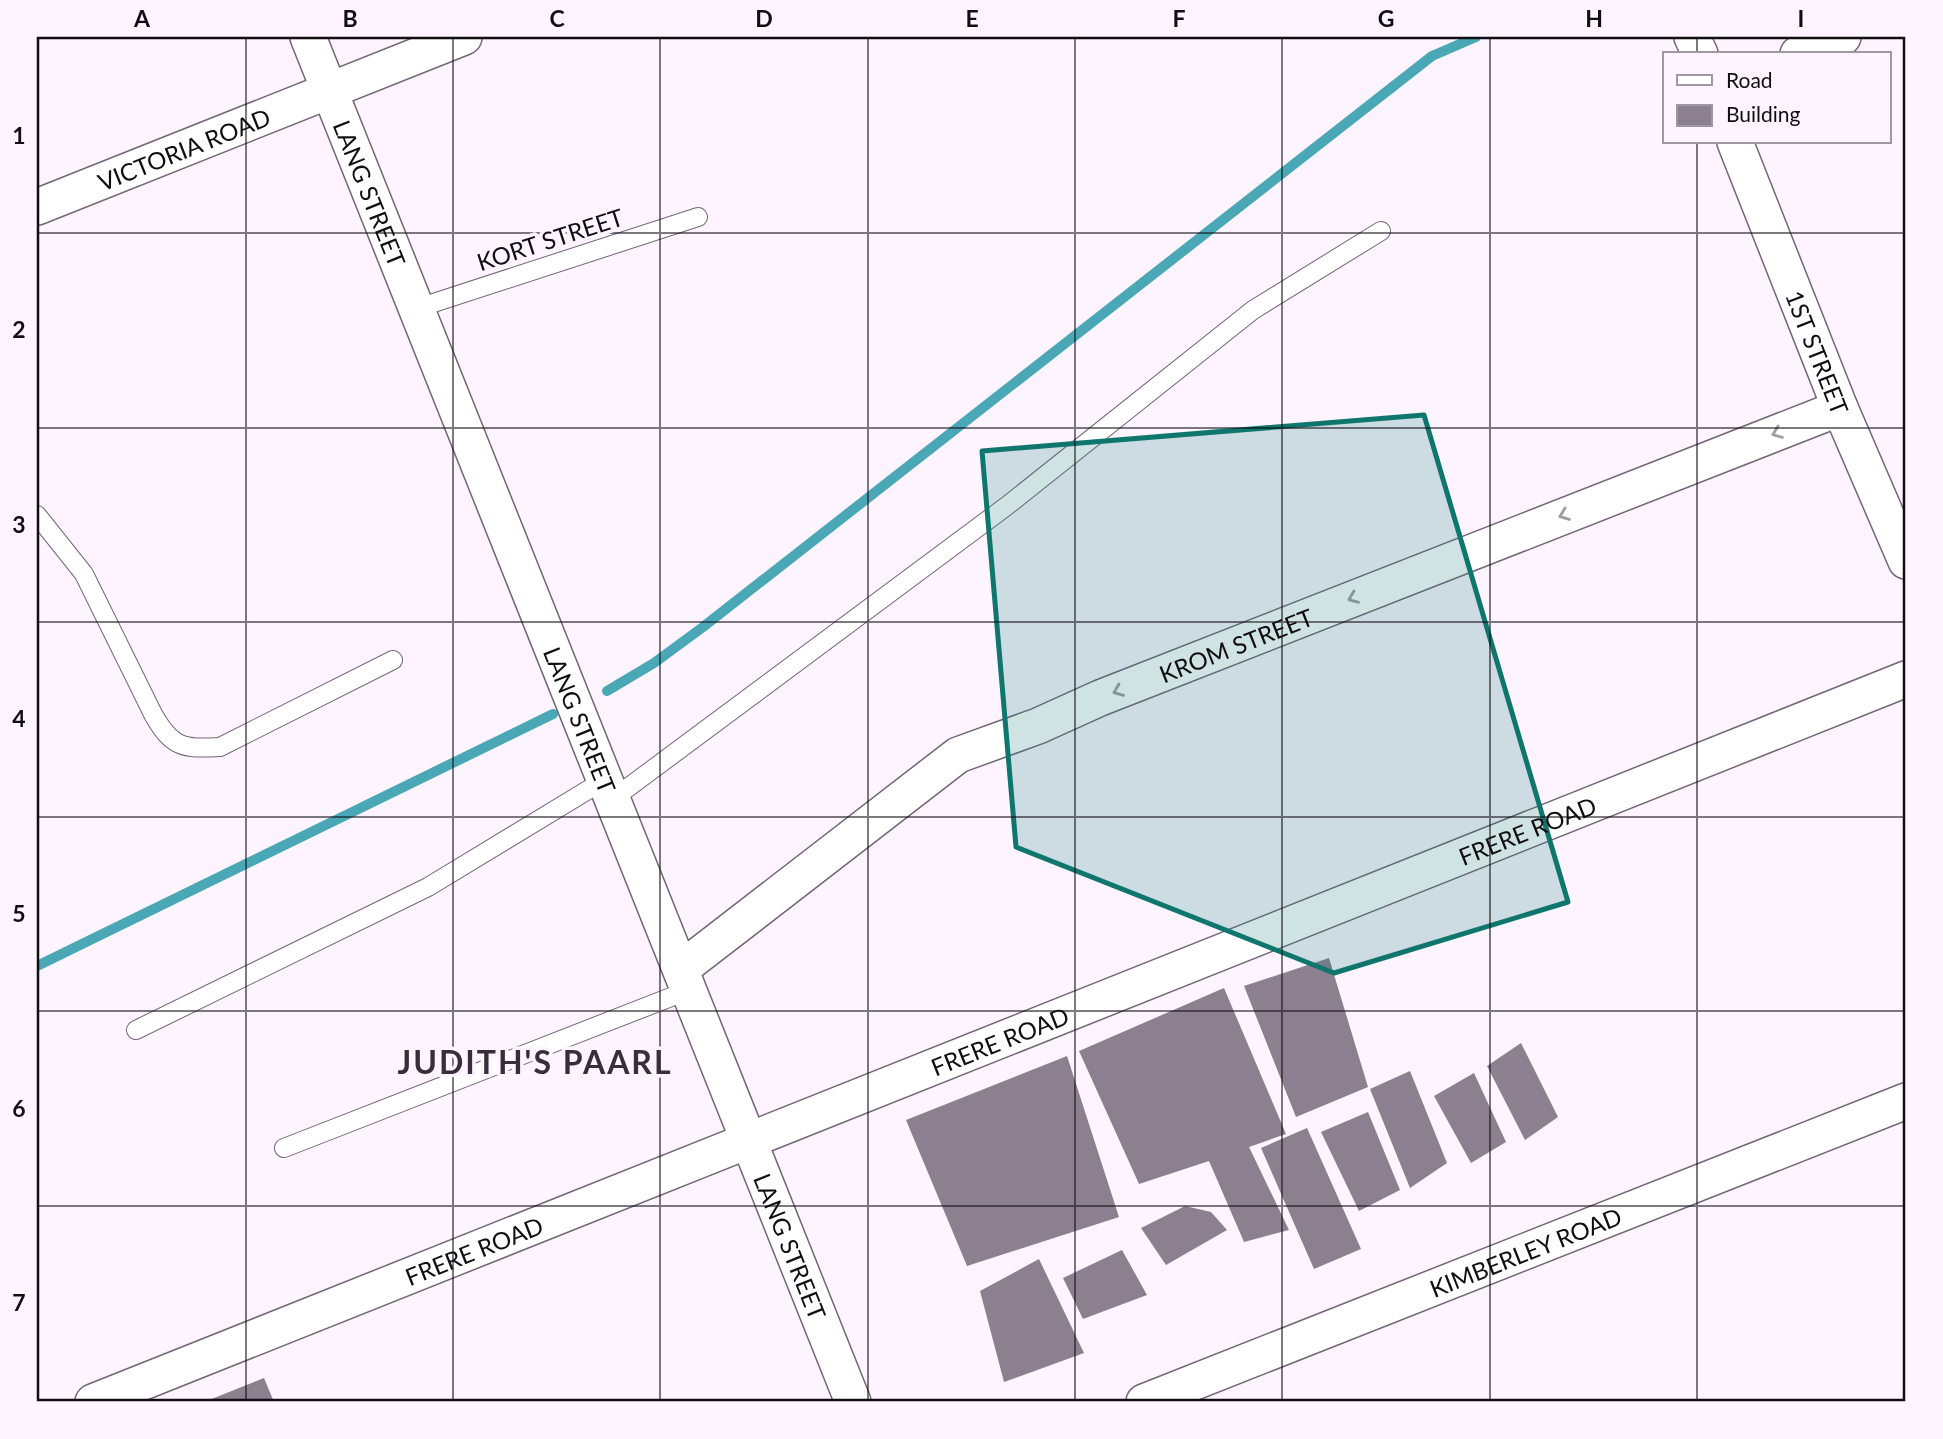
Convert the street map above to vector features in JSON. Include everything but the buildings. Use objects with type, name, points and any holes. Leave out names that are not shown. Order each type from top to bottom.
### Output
[{"type":"street","name":"LANG STREET","points":[[309,37],[853,1402]]},
{"type":"street","name":"VICTORIA ROAD","points":[[37,207],[464,37]]},
{"type":"street","points":[[1803,52],[1843,37]]},
{"type":"street","name":"1ST STREET","points":[[1736,144],[1840,408],[1897,511],[1906,561]]},
{"type":"street","name":"KROM STREET","points":[[685,979],[958,755],[1038,726],[1113,692],[1840,408]]},
{"type":"street","name":"FRERE ROAD","points":[[93,1402],[1906,679]]},
{"type":"street","name":"KIMBERLEY ROAD","points":[[1144,1402],[1906,1101]]},
{"type":"lane","name":"KORT STREET","points":[[418,308],[698,217]]},
{"type":"lane","points":[[136,1030],[428,887],[610,788],[1008,505],[1253,310],[1381,231]]},
{"type":"lane","points":[[37,515],[84,574],[153,714],[165,735],[178,745],[193,749],[220,747],[393,660]]},
{"type":"lane","points":[[284,1148],[685,979]]},
{"type":"highlighted area","points":[[1424,415],[1568,902],[1334,973],[1016,847],[982,451]]},
{"type":"waterway","points":[[607,691],[654,663],[703,627],[1432,56],[1476,37]]},
{"type":"waterway","points":[[37,966],[553,714]]},
{"type":"district","name":"JUDITH'S PAARL","points":[[535,1061]]}]
